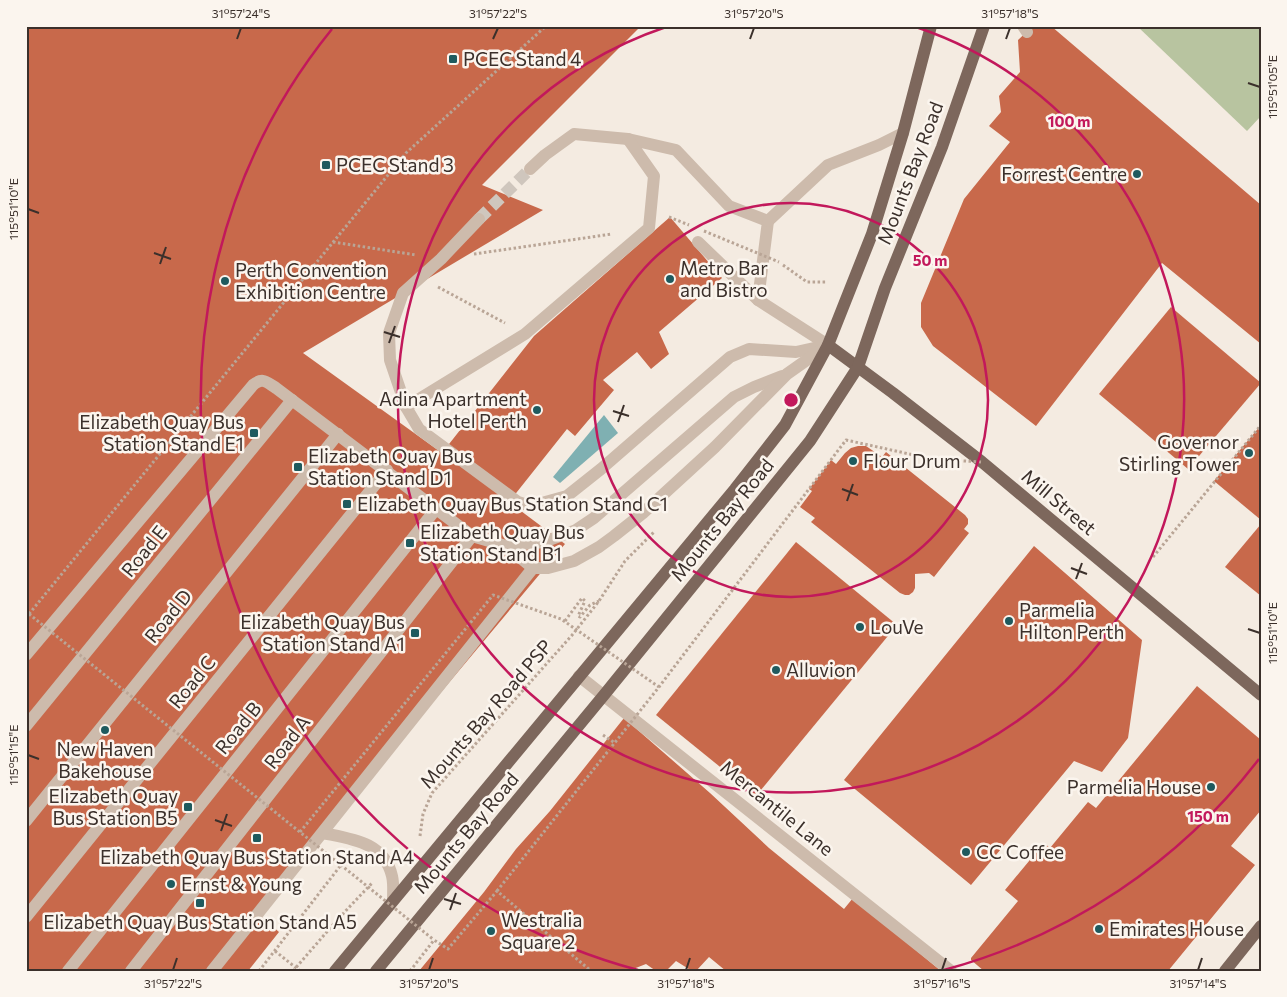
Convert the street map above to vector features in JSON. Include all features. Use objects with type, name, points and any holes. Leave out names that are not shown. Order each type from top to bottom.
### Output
[{"type":"main road","name":"Mounts Bay Road","points":[[335,971],[735,489],[785,425],[828,345],[872,234],[931,26]]},
{"type":"main road","name":"Mounts Bay Road","points":[[376,971],[604,695],[810,441],[858,367],[886,288],[942,147],[984,26]]},
{"type":"main road","name":"Mill Street","points":[[828,345],[982,462],[1261,695]]},
{"type":"main road","points":[[1225,971],[1261,926]]},
{"type":"lane","points":[[758,300],[768,220],[828,165],[902,133]]},
{"type":"lane","points":[[530,169],[545,155],[574,134],[628,139],[676,150],[729,206],[768,220]]},
{"type":"lane","points":[[406,407],[526,334],[649,228],[654,176],[628,139]]},
{"type":"lane","points":[[479,219],[441,259],[403,293],[389,333],[390,360],[406,407],[419,429],[518,502],[531,506],[567,496],[601,469],[730,357],[749,349],[796,352],[828,345]]},
{"type":"lane","points":[[701,237],[758,300],[828,345]]},
{"type":"lane","points":[[506,546],[533,568],[548,568],[574,561],[586,555],[643,513],[715,448],[787,374],[828,345]]},
{"type":"lane","points":[[26,655],[258,381],[264,380],[276,388],[472,536],[506,546],[544,542],[576,530],[594,518],[734,397],[787,374]]},
{"type":"lane","name":"Road E","points":[[26,726],[292,400]]},
{"type":"lane","name":"Road D","points":[[26,822],[338,434]]},
{"type":"lane","name":"Road C","points":[[26,917],[386,470]]},
{"type":"lane","name":"Road B","points":[[68,971],[436,509]]},
{"type":"lane","name":"Road A","points":[[132,971],[472,536]]},
{"type":"lane","points":[[212,971],[533,568]]},
{"type":"lane","name":"Mercantile Lane","points":[[579,676],[951,971]]},
{"type":"lane","points":[[323,833],[356,840],[376,850],[383,857],[392,874],[393,900]]},
{"type":"path","points":[[546,26],[406,153],[29,614],[448,950],[659,687],[846,440],[932,459],[982,462]]},
{"type":"path","points":[[333,242],[441,259],[649,228],[663,215],[695,228]]},
{"type":"path","points":[[701,237],[779,262],[807,282],[826,282]]},
{"type":"path","points":[[420,278],[526,334]]},
{"type":"path","points":[[1153,557],[1261,425]]},
{"type":"path","name":"Mounts Bay Road PSP","points":[[416,841],[420,836],[423,814],[432,793],[573,634],[599,601],[626,561],[660,526]]},
{"type":"path","points":[[300,832],[493,595],[562,619],[659,687]]},
{"type":"path","points":[[565,621],[582,598],[585,601],[578,616],[580,617],[590,605],[599,601]]},
{"type":"path","points":[[603,734],[615,743]]},
{"type":"path","points":[[259,971],[341,865]]},
{"type":"path","points":[[293,971],[388,866]]},
{"type":"path","points":[[497,891],[591,971]]},
{"type":"path","points":[[410,971],[434,940]]},
{"type":"path","points":[[275,950],[300,971]]},
{"type":"green space","points":[[1137,26],[1261,26],[1261,116],[1247,131]]},
{"type":"water","points":[[604,415],[618,433],[560,483],[553,477]]},
{"type":"building","points":[[26,26],[641,26],[482,185],[543,210],[303,353],[442,453],[534,336],[670,217],[722,278],[659,332],[669,354],[651,369],[637,352],[603,380],[614,390],[575,436],[567,429],[509,502],[565,544],[323,833],[258,914],[279,932],[248,971],[26,971]]},
{"type":"building","points":[[1033,26],[1051,26],[1261,205],[1261,344],[1162,263],[1036,426],[933,346],[921,327],[921,303],[964,199],[1010,142],[989,126],[1001,112],[999,96],[1020,72],[1018,40]]},
{"type":"building","points":[[1171,307],[1261,383],[1188,469],[1099,394]]},
{"type":"building","name":"Governor Stirling Tower","points":[[1261,425],[1261,520],[1214,481]]},
{"type":"building","points":[[866,446],[882,457],[886,452],[968,519],[968,524],[964,529],[969,533],[934,577],[929,573],[915,574],[915,588],[909,595],[900,593],[811,522],[815,518],[800,507],[812,491],[809,489],[831,460],[836,464],[851,448]]},
{"type":"building","name":"Governor Stirling Tower","points":[[1261,524],[1261,596],[1225,567]]},
{"type":"building","name":"Alluvion","points":[[796,542],[897,625],[756,796],[656,715]]},
{"type":"building","name":"Parmelia Hilton Perth","points":[[1034,546],[1142,640],[1128,738],[1102,772],[1074,761],[971,885],[844,780]]},
{"type":"building","points":[[1197,686],[1261,740],[1261,810],[1231,846],[1255,865],[1168,971],[984,971],[971,958],[1018,901],[1005,890],[1044,843],[1050,848],[1088,802],[1096,808]]},
{"type":"building","points":[[624,718],[710,793],[769,848],[844,909],[853,898],[941,971],[726,971],[709,957],[696,971],[692,971],[676,961],[666,971],[656,971],[646,964],[628,971],[419,971]]},
{"type":"tunnel","points":[[479,219],[530,169]]},
{"type":"place","name":"PCEC Stand 4","points":[[453,59]]},
{"type":"place","name":"PCEC Stand 3","points":[[326,165]]},
{"type":"place","name":"Forrest Centre","points":[[1137,174]]},
{"type":"place","name":"Metro Bar and Bistro","points":[[670,279]]},
{"type":"place","name":"Perth Convention Exhibition Centre","points":[[225,281]]},
{"type":"place","name":"Adina Apartment Hotel Perth","points":[[537,410]]},
{"type":"place","name":"Elizabeth Quay Bus Station Stand E1","points":[[254,433]]},
{"type":"place","name":"Governor Stirling Tower","points":[[1249,453]]},
{"type":"place","name":"Flour Drum","points":[[853,461]]},
{"type":"place","name":"Elizabeth Quay Bus Station Stand D1","points":[[298,467]]},
{"type":"place","name":"Elizabeth Quay Bus Station Stand C1","points":[[347,504]]},
{"type":"place","name":"Elizabeth Quay Bus Station Stand B1","points":[[410,543]]},
{"type":"place","name":"Parmelia Hilton Perth","points":[[1009,621]]},
{"type":"place","name":"LouVe","points":[[860,627]]},
{"type":"place","name":"Elizabeth Quay Bus Station Stand A1","points":[[415,633]]},
{"type":"place","name":"Alluvion","points":[[776,670]]},
{"type":"place","name":"New Haven Bakehouse","points":[[105,730]]},
{"type":"place","name":"Parmelia House","points":[[1211,787]]},
{"type":"place","name":"Elizabeth Quay Bus Station B5","points":[[188,807]]},
{"type":"place","name":"Elizabeth Quay Bus Station Stand A4","points":[[257,838]]},
{"type":"place","name":"CC Coffee","points":[[966,852]]},
{"type":"place","name":"Ernst & Young","points":[[171,884]]},
{"type":"place","name":"Elizabeth Quay Bus Station Stand A5","points":[[200,903]]},
{"type":"place","name":"Emirates House","points":[[1099,929]]},
{"type":"place","name":"Westralia Square 2","points":[[491,931]]}]
